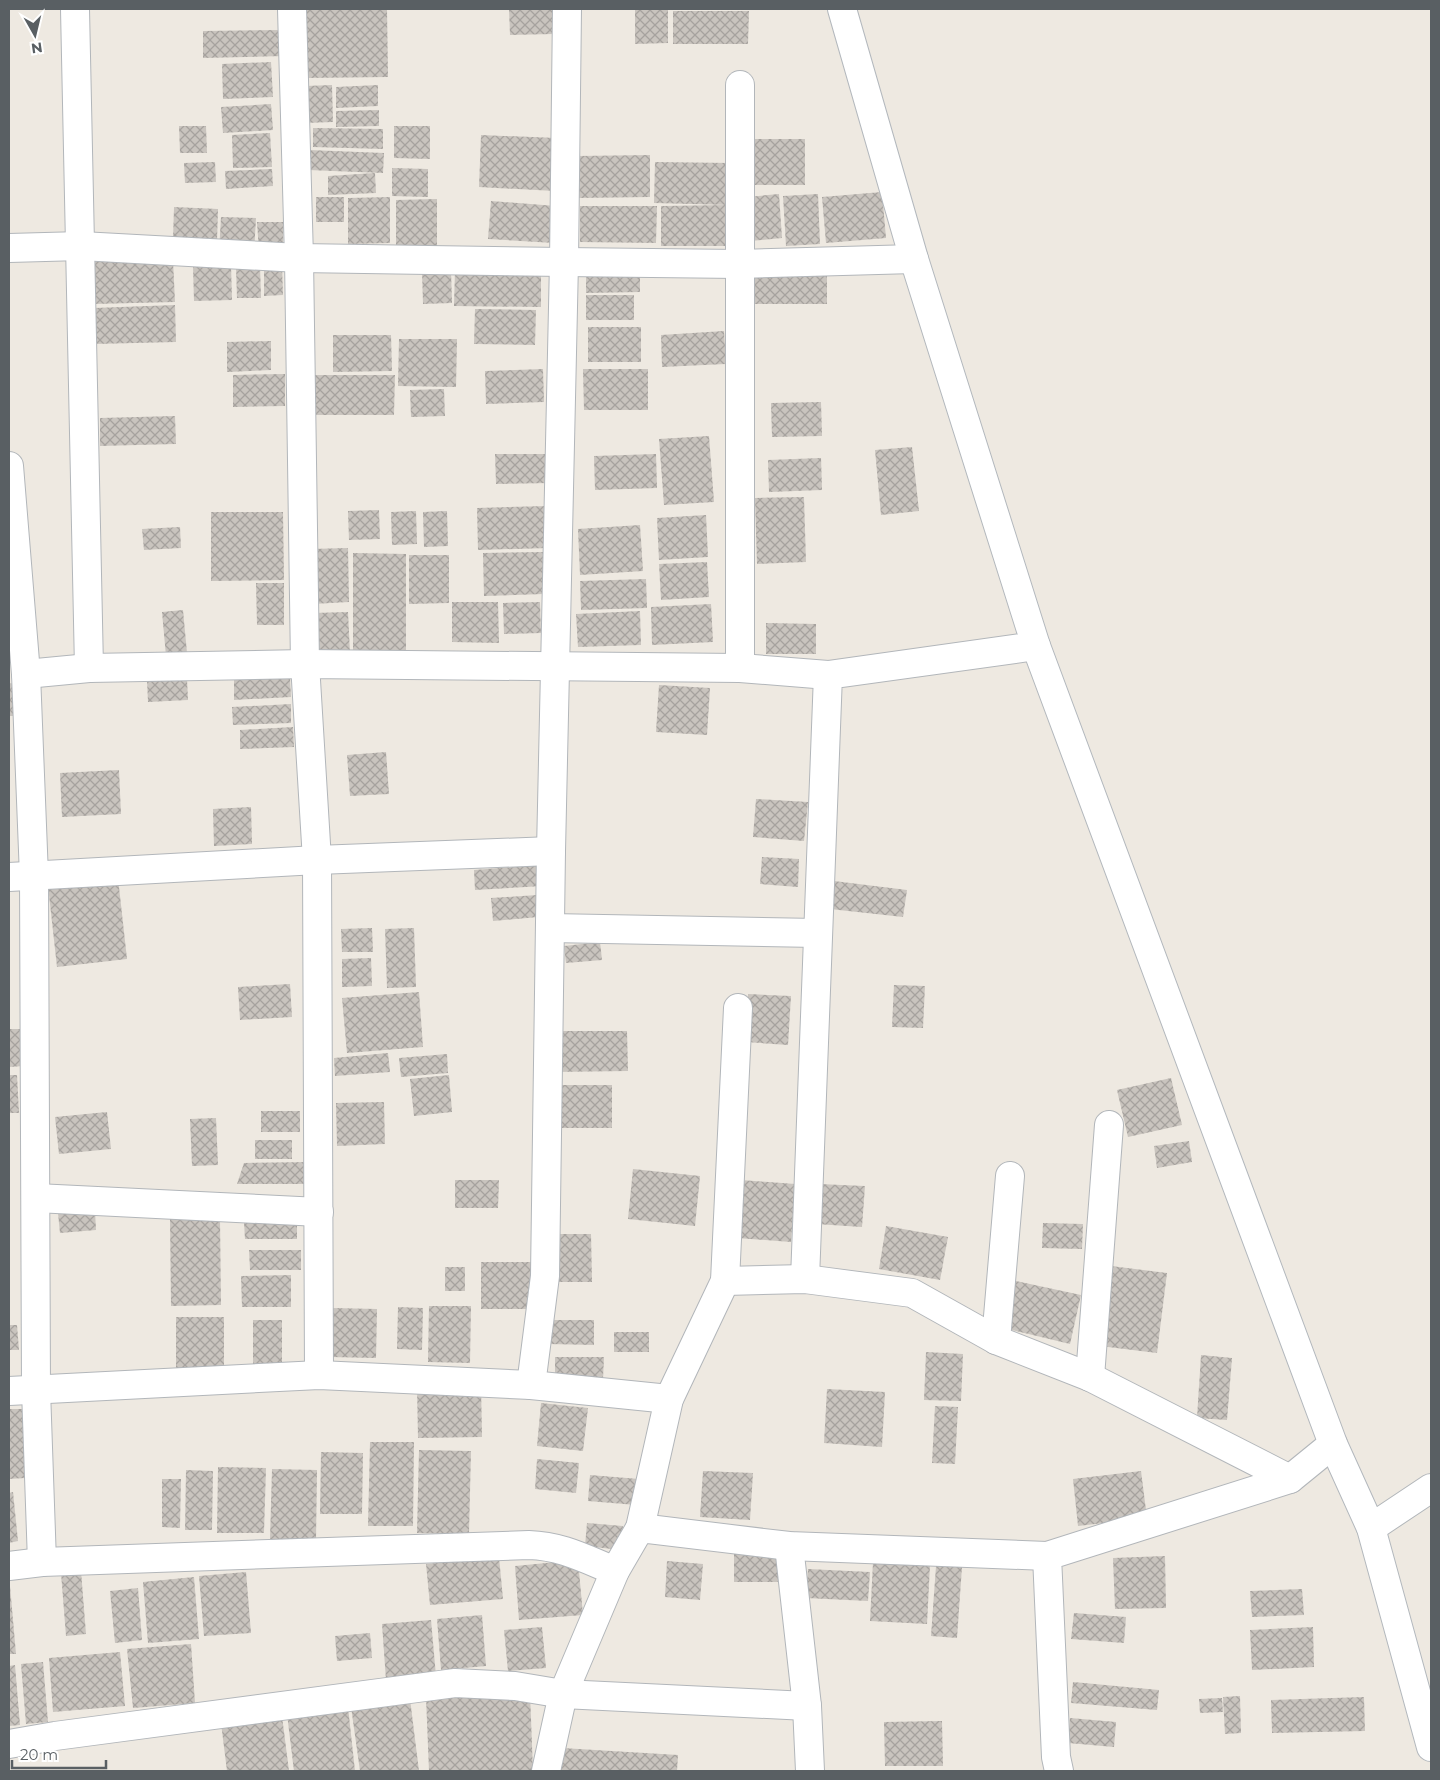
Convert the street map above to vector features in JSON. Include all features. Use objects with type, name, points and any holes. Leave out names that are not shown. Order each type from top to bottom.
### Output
[{"type":"street","points":[[75,9],[89,668]]},
{"type":"street","points":[[292,9],[299,258],[305,664],[317,860],[319,1376]]},
{"type":"street","points":[[530,1385],[545,1276],[567,9]]},
{"type":"street","points":[[842,9],[914,259],[1036,646],[1334,1444],[1371,1528],[1431,1747]]},
{"type":"street","points":[[740,85],[740,668]]},
{"type":"street","points":[[9,248],[80,246],[299,258],[564,262],[740,264],[914,259]]},
{"type":"street","points":[[9,466],[26,674],[22,876],[36,1198],[36,1390],[42,1562]]},
{"type":"street","points":[[26,674],[89,668],[305,664],[740,668],[828,675],[1036,646]]},
{"type":"street","points":[[805,1279],[828,675]]},
{"type":"street","points":[[22,876],[317,860],[551,851]]},
{"type":"street","points":[[550,928],[817,933]]},
{"type":"street","points":[[546,1771],[563,1694],[615,1571],[640,1528],[669,1399],[725,1281],[738,1008]]},
{"type":"street","points":[[1090,1377],[1109,1126]]},
{"type":"street","points":[[996,1340],[1010,1176]]},
{"type":"street","points":[[36,1198],[319,1212]]},
{"type":"street","points":[[725,1281],[805,1279],[912,1293],[996,1340],[1090,1377],[1290,1479]]},
{"type":"street","points":[[9,1391],[319,1376],[530,1385],[669,1399]]},
{"type":"street","points":[[640,1528],[789,1546],[1047,1556],[1290,1479],[1334,1444]]},
{"type":"street","points":[[1371,1528],[1431,1488]]},
{"type":"street","points":[[9,1566],[42,1562],[529,1545],[548,1546],[565,1550],[615,1571]]},
{"type":"street","points":[[789,1546],[807,1706],[810,1771]]},
{"type":"street","points":[[1047,1556],[1056,1757],[1059,1771]]},
{"type":"street","points":[[9,1744],[455,1683],[515,1686],[563,1694],[807,1706]]},
{"type":"building","points":[[304,9],[387,9],[388,77],[305,78]]},
{"type":"building","points":[[509,9],[554,9],[554,34],[510,35]]},
{"type":"building","points":[[635,9],[668,9],[668,43],[635,44]]},
{"type":"building","points":[[673,11],[749,11],[748,44],[673,44]]},
{"type":"building","points":[[284,30],[284,56],[203,58],[203,31]]},
{"type":"building","points":[[271,62],[273,97],[223,99],[222,64]]},
{"type":"building","points":[[332,85],[333,122],[305,123],[305,86]]},
{"type":"building","points":[[378,85],[378,106],[336,108],[336,87]]},
{"type":"building","points":[[271,104],[273,130],[223,133],[221,107]]},
{"type":"building","points":[[379,110],[379,126],[336,127],[336,111]]},
{"type":"building","points":[[179,126],[206,126],[207,153],[180,153]]},
{"type":"building","points":[[394,126],[430,126],[430,159],[394,158]]},
{"type":"building","points":[[313,128],[383,129],[383,149],[313,147]]},
{"type":"building","points":[[270,133],[272,167],[233,168],[232,135]]},
{"type":"building","points":[[481,135],[557,138],[555,191],[479,187]]},
{"type":"building","points":[[752,139],[805,139],[805,185],[753,185]]},
{"type":"building","points":[[309,150],[384,153],[383,173],[308,170]]},
{"type":"building","points":[[650,155],[650,197],[577,198],[577,156]]},
{"type":"building","points":[[215,162],[216,182],[185,183],[184,163]]},
{"type":"building","points":[[655,162],[730,163],[729,205],[654,203]]},
{"type":"building","points":[[392,168],[428,169],[428,197],[392,196]]},
{"type":"building","points":[[272,169],[273,186],[226,189],[225,171]]},
{"type":"building","points":[[375,173],[376,193],[328,195],[328,176]]},
{"type":"building","points":[[882,192],[886,238],[826,243],[822,197]]},
{"type":"building","points":[[779,194],[782,238],[750,241],[747,197]]},
{"type":"building","points":[[818,194],[820,244],[786,246],[783,196]]},
{"type":"building","points":[[316,197],[344,197],[344,222],[316,222]]},
{"type":"building","points":[[390,197],[390,243],[348,244],[348,198]]},
{"type":"building","points":[[437,199],[437,248],[396,249],[396,200]]},
{"type":"building","points":[[491,201],[556,206],[554,243],[488,239]]},
{"type":"building","points":[[727,205],[727,246],[661,246],[661,206]]},
{"type":"building","points":[[580,206],[657,206],[656,243],[580,242]]},
{"type":"building","points":[[174,207],[218,209],[217,242],[173,240]]},
{"type":"building","points":[[221,217],[256,218],[254,253],[219,252]]},
{"type":"building","points":[[257,222],[283,222],[283,250],[259,252]]},
{"type":"building","points":[[173,260],[175,302],[94,304],[92,262]]},
{"type":"building","points":[[231,265],[232,300],[194,301],[193,266]]},
{"type":"building","points":[[264,265],[282,265],[283,295],[264,296]]},
{"type":"building","points":[[260,266],[261,298],[237,298],[236,267]]},
{"type":"building","points":[[586,269],[640,269],[640,292],[586,293]]},
{"type":"building","points":[[451,270],[452,303],[423,304],[422,271]]},
{"type":"building","points":[[455,270],[541,271],[541,307],[454,306]]},
{"type":"building","points":[[749,275],[827,275],[827,304],[749,304]]},
{"type":"building","points":[[586,295],[634,295],[634,320],[586,320]]},
{"type":"building","points":[[175,305],[176,342],[95,344],[94,308]]},
{"type":"building","points":[[475,309],[536,310],[535,345],[474,344]]},
{"type":"building","points":[[588,327],[641,327],[641,362],[588,362]]},
{"type":"building","points":[[724,331],[726,364],[662,367],[661,335]]},
{"type":"building","points":[[333,335],[391,335],[392,371],[333,372]]},
{"type":"building","points":[[399,339],[457,339],[456,387],[398,386]]},
{"type":"building","points":[[271,341],[271,370],[227,372],[227,342]]},
{"type":"building","points":[[543,369],[544,402],[486,404],[485,371]]},
{"type":"building","points":[[583,369],[648,369],[648,410],[584,410]]},
{"type":"building","points":[[285,374],[285,406],[233,407],[233,375]]},
{"type":"building","points":[[310,375],[395,375],[394,415],[309,415]]},
{"type":"building","points":[[444,389],[445,416],[411,417],[410,390]]},
{"type":"building","points":[[821,402],[822,436],[772,437],[771,403]]},
{"type":"building","points":[[175,416],[176,444],[100,446],[100,418]]},
{"type":"building","points":[[709,436],[714,502],[664,505],[659,439]]},
{"type":"building","points":[[912,447],[919,511],[881,515],[875,450]]},
{"type":"building","points":[[495,454],[552,454],[552,483],[496,484]]},
{"type":"building","points":[[656,454],[657,488],[595,490],[594,456]]},
{"type":"building","points":[[821,458],[822,490],[769,492],[768,460]]},
{"type":"building","points":[[804,497],[806,562],[757,564],[755,498]]},
{"type":"building","points":[[547,506],[548,548],[478,550],[477,508]]},
{"type":"building","points":[[379,510],[380,539],[349,540],[348,511]]},
{"type":"building","points":[[416,511],[417,544],[392,545],[391,512]]},
{"type":"building","points":[[447,511],[448,546],[424,547],[423,512]]},
{"type":"building","points":[[211,512],[283,512],[284,580],[211,581]]},
{"type":"building","points":[[706,515],[708,557],[659,560],[657,518]]},
{"type":"building","points":[[640,525],[643,571],[580,575],[578,529]]},
{"type":"building","points":[[180,527],[181,548],[144,550],[142,529]]},
{"type":"building","points":[[348,548],[349,602],[313,604],[311,549]]},
{"type":"building","points":[[544,552],[544,594],[484,596],[483,553]]},
{"type":"building","points":[[353,553],[406,554],[406,654],[353,654]]},
{"type":"building","points":[[409,555],[449,555],[449,603],[409,604]]},
{"type":"building","points":[[707,562],[709,597],[661,600],[659,564]]},
{"type":"building","points":[[646,579],[647,608],[581,610],[580,581]]},
{"type":"building","points":[[256,583],[284,583],[284,625],[257,625]]},
{"type":"building","points":[[452,602],[498,602],[499,643],[452,642]]},
{"type":"building","points":[[540,602],[541,633],[504,634],[503,603]]},
{"type":"building","points":[[711,604],[713,642],[652,645],[651,607]]},
{"type":"building","points":[[183,610],[187,653],[166,656],[162,612]]},
{"type":"building","points":[[640,611],[641,645],[578,647],[576,614]]},
{"type":"building","points":[[348,612],[350,653],[314,655],[313,613]]},
{"type":"building","points":[[766,623],[816,624],[816,654],[766,654]]},
{"type":"building","points":[[290,678],[291,697],[234,700],[234,680]]},
{"type":"building","points":[[187,679],[188,700],[148,702],[147,680]]},
{"type":"building","points":[[9,683],[17,684],[17,716],[9,716]]},
{"type":"building","points":[[659,685],[710,688],[707,735],[656,732]]},
{"type":"building","points":[[291,704],[291,723],[233,725],[232,707]]},
{"type":"building","points":[[293,727],[294,747],[240,749],[240,730]]},
{"type":"building","points":[[386,752],[389,794],[350,796],[347,755]]},
{"type":"building","points":[[119,770],[121,814],[62,817],[60,773]]},
{"type":"building","points":[[756,799],[808,802],[804,841],[753,837]]},
{"type":"building","points":[[251,807],[252,844],[214,846],[213,809]]},
{"type":"building","points":[[762,857],[799,859],[798,887],[760,884]]},
{"type":"building","points":[[542,865],[543,886],[475,890],[474,870]]},
{"type":"building","points":[[118,878],[127,959],[57,967],[48,886]]},
{"type":"building","points":[[834,881],[907,890],[903,917],[830,909]]},
{"type":"building","points":[[537,895],[538,917],[493,921],[491,898]]},
{"type":"building","points":[[372,928],[373,952],[342,952],[341,929]]},
{"type":"building","points":[[414,928],[416,987],[387,988],[385,929]]},
{"type":"building","points":[[600,942],[602,960],[566,963],[564,946]]},
{"type":"building","points":[[371,958],[372,986],[342,987],[342,959]]},
{"type":"building","points":[[290,984],[292,1017],[240,1020],[238,987]]},
{"type":"building","points":[[894,985],[925,986],[923,1028],[892,1027]]},
{"type":"building","points":[[419,992],[423,1047],[347,1053],[342,998]]},
{"type":"building","points":[[748,994],[791,996],[788,1045],[746,1042]]},
{"type":"building","points":[[9,1029],[22,1029],[24,1066],[9,1067]]},
{"type":"building","points":[[552,1031],[627,1031],[628,1071],[553,1072]]},
{"type":"building","points":[[388,1053],[390,1072],[335,1076],[334,1058]]},
{"type":"building","points":[[447,1054],[448,1073],[401,1077],[399,1058]]},
{"type":"building","points":[[9,1075],[17,1075],[19,1113],[9,1113]]},
{"type":"building","points":[[449,1075],[452,1112],[414,1116],[410,1079]]},
{"type":"building","points":[[1171,1078],[1182,1125],[1128,1137],[1117,1090]]},
{"type":"building","points":[[555,1085],[612,1085],[612,1128],[555,1128]]},
{"type":"building","points":[[384,1102],[385,1144],[337,1146],[336,1103]]},
{"type":"building","points":[[261,1111],[300,1111],[300,1132],[261,1132]]},
{"type":"building","points":[[107,1112],[111,1149],[59,1154],[55,1117]]},
{"type":"building","points":[[216,1118],[218,1165],[192,1166],[190,1119]]},
{"type":"building","points":[[255,1140],[292,1140],[292,1159],[255,1159]]},
{"type":"building","points":[[1189,1141],[1192,1162],[1157,1168],[1154,1146]]},
{"type":"building","points":[[310,1162],[305,1184],[237,1184],[244,1163]]},
{"type":"building","points":[[633,1169],[700,1176],[695,1226],[628,1219]]},
{"type":"building","points":[[455,1180],[499,1180],[498,1208],[455,1208]]},
{"type":"building","points":[[741,1180],[795,1184],[791,1242],[737,1238]]},
{"type":"building","points":[[819,1184],[865,1186],[862,1227],[816,1224]]},
{"type":"building","points":[[95,1211],[96,1230],[60,1233],[58,1213]]},
{"type":"building","points":[[170,1219],[220,1219],[221,1305],[171,1306]]},
{"type":"building","points":[[244,1222],[297,1222],[297,1239],[245,1239]]},
{"type":"building","points":[[1043,1223],[1083,1224],[1082,1249],[1042,1248]]},
{"type":"building","points":[[886,1226],[948,1237],[940,1280],[879,1269]]},
{"type":"building","points":[[553,1234],[591,1234],[592,1282],[553,1282]]},
{"type":"building","points":[[249,1250],[301,1250],[301,1270],[250,1270]]},
{"type":"building","points":[[481,1262],[535,1262],[535,1309],[481,1309]]},
{"type":"building","points":[[1111,1266],[1167,1273],[1157,1353],[1100,1346]]},
{"type":"building","points":[[445,1267],[465,1267],[465,1291],[445,1291]]},
{"type":"building","points":[[291,1275],[291,1307],[242,1307],[241,1276]]},
{"type":"building","points":[[1016,1281],[1081,1295],[1070,1344],[1004,1328]]},
{"type":"building","points":[[429,1306],[471,1306],[470,1363],[428,1362]]},
{"type":"building","points":[[398,1307],[423,1308],[422,1350],[397,1349]]},
{"type":"building","points":[[332,1308],[377,1309],[376,1358],[330,1357]]},
{"type":"building","points":[[176,1317],[224,1317],[224,1370],[176,1370]]},
{"type":"building","points":[[253,1320],[282,1320],[282,1373],[253,1373]]},
{"type":"building","points":[[547,1320],[594,1320],[594,1345],[547,1344]]},
{"type":"building","points":[[9,1325],[17,1325],[19,1350],[9,1350]]},
{"type":"building","points":[[614,1332],[649,1332],[649,1352],[614,1352]]},
{"type":"building","points":[[926,1352],[963,1354],[961,1401],[924,1400]]},
{"type":"building","points":[[1201,1355],[1232,1358],[1227,1420],[1197,1418]]},
{"type":"building","points":[[555,1357],[604,1357],[603,1379],[555,1379]]},
{"type":"building","points":[[481,1386],[482,1437],[418,1438],[417,1387]]},
{"type":"building","points":[[827,1389],[885,1392],[882,1447],[824,1443]]},
{"type":"building","points":[[541,1403],[588,1408],[583,1451],[537,1446]]},
{"type":"building","points":[[935,1406],[958,1407],[955,1464],[932,1463]]},
{"type":"building","points":[[9,1409],[23,1409],[25,1478],[9,1479]]},
{"type":"building","points":[[370,1442],[414,1442],[413,1526],[368,1526]]},
{"type":"building","points":[[419,1450],[471,1451],[469,1534],[417,1533]]},
{"type":"building","points":[[321,1452],[363,1453],[362,1514],[320,1514]]},
{"type":"building","points":[[537,1459],[579,1463],[576,1493],[535,1489]]},
{"type":"building","points":[[218,1467],[266,1468],[264,1533],[217,1533]]},
{"type":"building","points":[[272,1469],[317,1470],[316,1540],[270,1539]]},
{"type":"building","points":[[186,1470],[213,1471],[212,1530],[185,1530]]},
{"type":"building","points":[[703,1471],[753,1473],[750,1520],[700,1517]]},
{"type":"building","points":[[1141,1471],[1147,1518],[1078,1526],[1073,1479]]},
{"type":"building","points":[[590,1475],[639,1479],[636,1505],[588,1501]]},
{"type":"building","points":[[162,1479],[181,1479],[180,1528],[162,1527]]},
{"type":"building","points":[[13,1492],[18,1541],[9,1543],[9,1493]]},
{"type":"building","points":[[587,1523],[623,1526],[621,1550],[585,1546]]},
{"type":"building","points":[[734,1552],[782,1552],[782,1582],[734,1582]]},
{"type":"building","points":[[1165,1556],[1166,1608],[1115,1609],[1113,1558]]},
{"type":"building","points":[[499,1557],[503,1599],[430,1605],[426,1564]]},
{"type":"building","points":[[578,1560],[583,1615],[519,1620],[515,1566]]},
{"type":"building","points":[[667,1561],[703,1564],[700,1600],[665,1597]]},
{"type":"building","points":[[873,1562],[930,1565],[927,1624],[870,1621]]},
{"type":"building","points":[[936,1566],[962,1567],[957,1638],[931,1636]]},
{"type":"building","points":[[808,1569],[870,1572],[868,1601],[806,1598]]},
{"type":"building","points":[[81,1571],[86,1634],[66,1636],[61,1573]]},
{"type":"building","points":[[246,1572],[251,1633],[204,1636],[199,1576]]},
{"type":"building","points":[[194,1577],[199,1639],[148,1643],[143,1582]]},
{"type":"building","points":[[10,1586],[16,1654],[9,1654]]},
{"type":"building","points":[[138,1588],[142,1640],[115,1643],[110,1591]]},
{"type":"building","points":[[1302,1589],[1304,1615],[1252,1617],[1250,1591]]},
{"type":"building","points":[[1074,1613],[1126,1617],[1124,1643],[1071,1639]]},
{"type":"building","points":[[482,1615],[486,1666],[441,1670],[437,1619]]},
{"type":"building","points":[[431,1620],[436,1676],[386,1680],[382,1624]]},
{"type":"building","points":[[542,1627],[546,1668],[508,1671],[504,1630]]},
{"type":"building","points":[[1313,1627],[1314,1667],[1252,1670],[1250,1630]]},
{"type":"building","points":[[370,1633],[372,1658],[337,1661],[335,1636]]},
{"type":"building","points":[[191,1644],[195,1703],[133,1708],[127,1649]]},
{"type":"building","points":[[120,1652],[125,1706],[53,1712],[49,1658]]},
{"type":"building","points":[[43,1662],[48,1722],[26,1724],[21,1664]]},
{"type":"building","points":[[15,1665],[20,1725],[9,1726],[9,1666]]},
{"type":"building","points":[[1073,1682],[1159,1690],[1157,1710],[1071,1703]]},
{"type":"building","points":[[530,1693],[533,1771],[429,1771],[426,1697]]},
{"type":"building","points":[[1240,1696],[1241,1733],[1225,1734],[1223,1697]]},
{"type":"building","points":[[1364,1697],[1365,1731],[1272,1733],[1271,1700]]},
{"type":"building","points":[[1222,1698],[1223,1712],[1200,1713],[1199,1699]]},
{"type":"building","points":[[410,1699],[419,1771],[360,1771],[351,1707]]},
{"type":"building","points":[[348,1707],[355,1771],[294,1771],[287,1714]]},
{"type":"building","points":[[282,1716],[289,1771],[227,1771],[221,1723]]},
{"type":"building","points":[[1070,1718],[1116,1722],[1114,1747],[1068,1743]]},
{"type":"building","points":[[942,1721],[943,1766],[885,1766],[884,1722]]},
{"type":"building","points":[[562,1748],[678,1755],[677,1771],[560,1771]]}]
